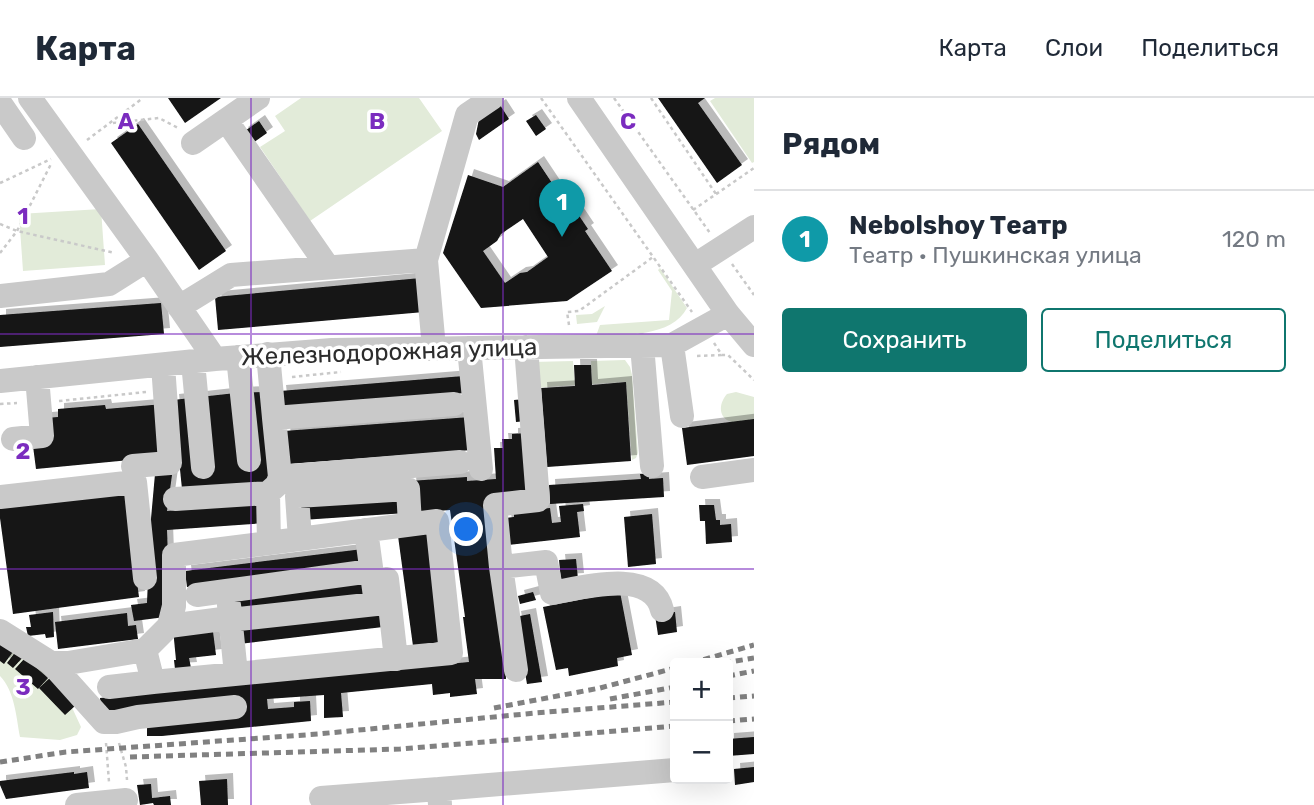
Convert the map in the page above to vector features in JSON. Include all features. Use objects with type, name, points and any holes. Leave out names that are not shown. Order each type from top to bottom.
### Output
[{"type":"street","points":[[30,98],[147,260],[215,360],[249,460]]},
{"type":"street","points":[[193,143],[258,98]]},
{"type":"street","points":[[434,348],[426,260],[461,107],[492,98]]},
{"type":"street","points":[[579,98],[728,314],[754,344]]},
{"type":"street","points":[[1,100],[24,138]]},
{"type":"street","points":[[226,120],[328,267]]},
{"type":"street","points":[[695,265],[754,227]]},
{"type":"street","points":[[0,296],[109,284],[147,260]]},
{"type":"street","points":[[180,307],[232,275],[426,260]]},
{"type":"street","name":"Железнодорожная улица","points":[[0,381],[332,349],[642,345],[673,350],[728,314]]},
{"type":"street","points":[[642,345],[652,466]]},
{"type":"street","points":[[516,670],[495,505],[538,500],[526,347]]},
{"type":"street","points":[[175,499],[274,485],[471,466],[468,348]]},
{"type":"street","points":[[673,350],[681,416]]},
{"type":"street","points":[[268,354],[274,418],[274,485],[269,543]]},
{"type":"street","points":[[203,467],[215,360]]},
{"type":"street","points":[[133,466],[170,463],[163,365]]},
{"type":"street","points":[[13,439],[42,436],[37,377]]},
{"type":"street","points":[[274,418],[454,404]]},
{"type":"street","points":[[702,477],[754,470]]},
{"type":"street","points":[[0,497],[135,482],[145,578]]},
{"type":"street","points":[[300,538],[297,496],[408,489],[410,524]]},
{"type":"street","points":[[51,663],[68,663],[145,650],[169,626],[174,606],[174,555],[437,521],[452,653],[109,687]]},
{"type":"street","points":[[169,626],[376,604],[372,571],[374,529]]},
{"type":"street","points":[[374,529],[396,659]]},
{"type":"street","points":[[502,567],[546,562],[552,593],[614,583],[635,585],[653,593],[660,601],[662,610]]},
{"type":"street","points":[[197,594],[372,571]]},
{"type":"street","points":[[227,590],[236,674]]},
{"type":"street","points":[[0,631],[51,663],[105,734],[116,722],[138,717],[235,707]]},
{"type":"street","points":[[145,650],[153,682]]},
{"type":"street","points":[[321,798],[439,797],[670,771]]},
{"type":"street","points":[[77,805],[126,797]]},
{"type":"path","points":[[69,153],[143,98]]},
{"type":"path","points":[[541,98],[722,355]]},
{"type":"path","points":[[614,98],[754,296]]},
{"type":"path","points":[[651,98],[716,194]]},
{"type":"path","points":[[109,123],[159,118],[178,127],[193,143]]},
{"type":"path","points":[[0,183],[54,158],[17,231],[0,253]]},
{"type":"path","points":[[693,210],[754,168]]},
{"type":"path","points":[[0,224],[17,231],[147,260]]},
{"type":"path","points":[[569,325],[568,312],[579,311],[653,257]]},
{"type":"path","points":[[673,350],[728,355],[754,380]]},
{"type":"path","points":[[270,379],[350,371]]},
{"type":"path","points":[[0,404],[165,390]]},
{"type":"path","points":[[107,760],[105,734],[116,737],[122,748],[126,767],[126,797]]},
{"type":"green space","points":[[301,98],[419,98],[442,131],[310,221],[260,147],[285,131],[275,116]]},
{"type":"green space","points":[[715,98],[754,98],[754,162],[752,163],[710,101]]},
{"type":"green space","points":[[101,209],[105,265],[23,271],[19,214]]},
{"type":"green space","points":[[660,268],[687,308],[680,317],[659,329],[646,332],[596,336],[600,325],[669,320],[672,291],[658,270]]},
{"type":"green space","points":[[605,306],[597,322],[577,324],[576,315],[592,314]]},
{"type":"green space","points":[[625,360],[632,375],[638,453],[632,460],[626,382],[592,384],[591,361]]},
{"type":"green space","points":[[573,361],[575,385],[535,388],[532,362]]},
{"type":"green space","points":[[736,392],[754,397],[754,421],[732,422],[723,415],[721,404],[727,394]]},
{"type":"green space","points":[[0,644],[28,657],[69,701],[81,727],[77,735],[60,740],[20,737],[12,697],[0,676]]},
{"type":"building","points":[[168,98],[221,98],[185,123]]},
{"type":"building","points":[[658,98],[705,98],[698,103],[742,165],[717,183]]},
{"type":"building","points":[[500,105],[509,119],[479,140],[476,134],[479,119]]},
{"type":"building","points":[[536,115],[546,129],[536,136],[526,121]]},
{"type":"building","points":[[259,121],[267,133],[250,145],[242,133]]},
{"type":"building","points":[[138,124],[226,251],[199,270],[111,143]]},
{"type":"building","points":[[538,162],[560,195],[563,192],[612,271],[567,301],[481,308],[443,253],[468,175],[503,187]],"holes":[[[523,219],[548,257],[505,283],[483,251]]]},
{"type":"building","points":[[421,278],[424,312],[218,330],[215,297]]},
{"type":"building","points":[[161,303],[164,334],[0,347],[0,315]]},
{"type":"building","points":[[574,365],[591,365],[592,385],[626,382],[631,461],[547,467],[541,388],[575,386]]},
{"type":"building","points":[[464,376],[465,393],[282,408],[280,391]]},
{"type":"building","points":[[265,392],[275,481],[182,489],[173,400]]},
{"type":"building","points":[[525,399],[526,421],[516,422],[514,400]]},
{"type":"building","points":[[164,404],[161,457],[36,469],[33,446],[46,418],[58,417],[58,409],[105,405],[106,409]]},
{"type":"building","points":[[470,417],[472,450],[287,464],[284,431]]},
{"type":"building","points":[[754,419],[754,456],[687,465],[682,428]]},
{"type":"building","points":[[527,433],[532,494],[486,497],[502,605],[506,679],[475,679],[477,694],[450,697],[450,693],[433,695],[432,684],[341,693],[343,717],[324,718],[324,695],[267,699],[268,709],[294,707],[294,702],[310,701],[311,721],[162,736],[147,736],[147,727],[102,714],[100,698],[469,662],[450,510],[412,513],[410,481],[467,477],[467,481],[496,479],[494,448],[503,448],[502,439],[512,439],[512,434]]},
{"type":"building","points":[[155,474],[172,475],[167,511],[264,504],[265,523],[167,530],[169,585],[165,617],[134,621],[131,605],[147,603]]},
{"type":"building","points":[[640,474],[649,474],[649,479],[663,478],[664,497],[550,504],[549,485],[641,479]]},
{"type":"building","points":[[125,490],[139,597],[13,614],[0,506]]},
{"type":"building","points":[[405,496],[406,513],[302,520],[301,503]]},
{"type":"building","points":[[583,504],[584,511],[577,512],[580,537],[508,545],[505,518],[514,517],[514,512],[550,508],[552,523],[561,522],[559,506]]},
{"type":"building","points":[[699,505],[714,505],[716,520],[720,520],[720,525],[731,524],[732,542],[706,544],[705,521],[700,521]]},
{"type":"building","points":[[652,514],[656,564],[628,567],[624,517]]},
{"type":"building","points":[[432,532],[446,641],[413,646],[398,536]]},
{"type":"building","points":[[363,549],[365,565],[187,587],[185,571]]},
{"type":"building","points":[[576,559],[578,579],[561,580],[559,560]]},
{"type":"building","points":[[368,580],[370,597],[235,615],[233,598]]},
{"type":"building","points":[[533,592],[536,600],[520,604],[518,596]]},
{"type":"building","points":[[620,592],[632,655],[617,658],[618,666],[569,676],[568,668],[556,670],[543,607]]},
{"type":"building","points":[[53,612],[54,637],[46,638],[45,634],[28,636],[26,627],[31,627],[29,615]]},
{"type":"building","points":[[381,612],[383,627],[239,644],[237,629]]},
{"type":"building","points":[[675,612],[677,632],[658,635],[655,615]]},
{"type":"building","points":[[127,613],[128,626],[136,625],[138,639],[58,649],[55,622]]},
{"type":"building","points":[[530,614],[542,682],[527,684],[515,617]]},
{"type":"building","points":[[212,624],[216,655],[189,658],[191,668],[175,669],[173,629]]},
{"type":"building","points":[[0,644],[15,649],[4,664],[0,661]]},
{"type":"building","points":[[16,651],[23,657],[13,668],[7,663]]},
{"type":"building","points":[[25,658],[48,678],[38,689],[15,669]]},
{"type":"building","points":[[50,678],[76,705],[65,715],[39,688]]},
{"type":"building","points":[[754,737],[754,754],[733,756],[733,739]]},
{"type":"building","points":[[754,767],[754,782],[735,785],[734,769]]},
{"type":"building","points":[[87,772],[89,788],[6,799],[0,785],[0,781]]},
{"type":"building","points":[[227,779],[228,805],[201,805],[199,781]]},
{"type":"building","points":[[151,784],[152,798],[170,796],[171,805],[140,805],[137,785]]},
{"type":"railway","points":[[709,658],[754,645]]},
{"type":"railway","points":[[733,662],[754,658]]},
{"type":"railway","points":[[494,708],[600,688],[670,669]]},
{"type":"railway","points":[[733,675],[754,671]]},
{"type":"railway","points":[[610,699],[670,688]]},
{"type":"railway","points":[[733,698],[754,696]]},
{"type":"railway","points":[[0,762],[66,752],[318,734],[670,702]]},
{"type":"railway","points":[[733,721],[754,719]]},
{"type":"railway","points":[[130,757],[400,749],[670,726]]},
{"type":"place","name":"Nebolshoy Театр","points":[[562,237]]}]
